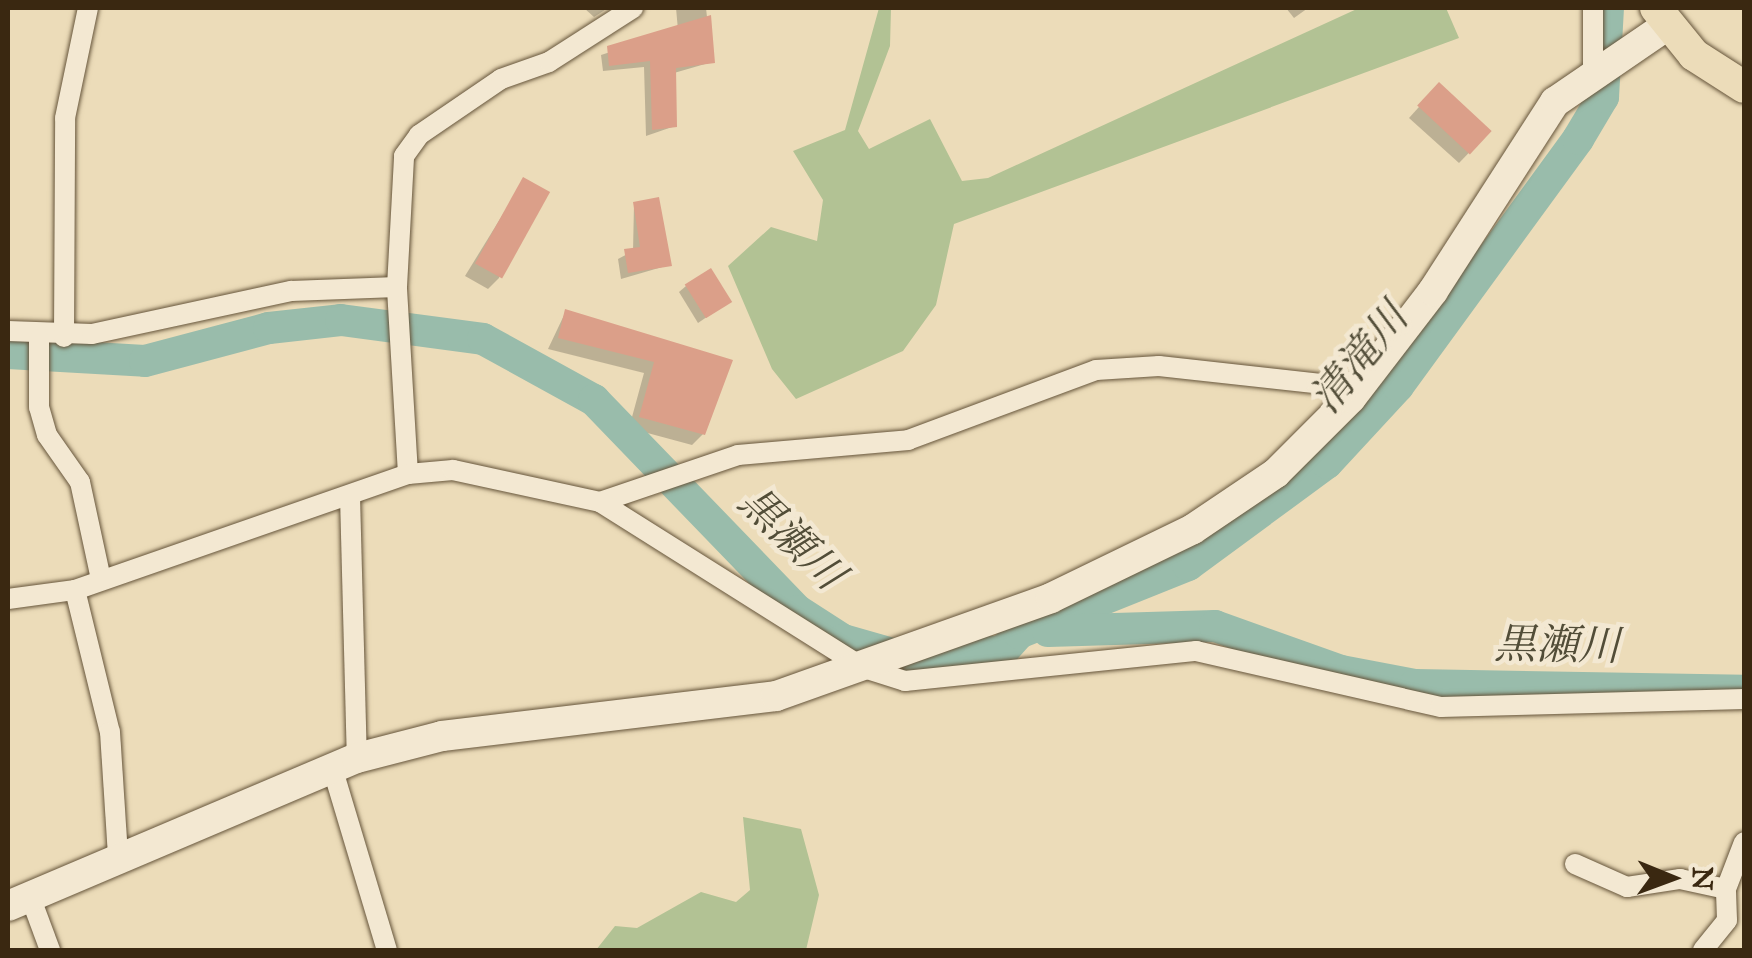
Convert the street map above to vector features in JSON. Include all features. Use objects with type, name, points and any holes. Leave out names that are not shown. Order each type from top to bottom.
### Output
[{"type":"main road","points":[[1663,16],[1694,54],[1744,87]]},
{"type":"street","points":[[64,336],[65,118],[88,8]]},
{"type":"street","points":[[408,474],[399,333],[399,180],[419,135],[633,8]]},
{"type":"street","points":[[1593,8],[1604,68]]},
{"type":"street","points":[[50,950],[18,901],[344,762],[493,729],[726,708],[865,668],[963,630],[1194,529],[1276,473],[1351,398],[1433,291],[1555,102],[1604,68],[1663,16]]},
{"type":"street","points":[[8,330],[39,339],[291,291],[398,291]]},
{"type":"street","points":[[39,339],[38,379],[47,435],[89,508],[100,579]]},
{"type":"street","points":[[600,502],[773,449],[908,440],[1096,370],[1292,380],[1351,398]]},
{"type":"street","points":[[8,599],[75,590],[408,474],[453,470],[600,502],[865,668],[905,681],[1196,652],[1441,707],[1744,699]]},
{"type":"street","points":[[350,496],[344,762],[387,950]]},
{"type":"street","points":[[75,590],[110,732],[118,856]]},
{"type":"street","points":[[1704,950],[1727,920],[1726,890],[1744,842]]},
{"type":"street","points":[[1576,864],[1627,887],[1680,879],[1726,890]]},
{"type":"green space","points":[[879,8],[891,8],[890,46],[858,131],[869,149],[930,119],[962,181],[988,178],[1359,8],[1446,8],[1459,38],[954,224],[936,305],[903,351],[796,399],[772,369],[728,266],[771,227],[817,241],[823,200],[793,151],[845,130]]},
{"type":"green space","points":[[743,817],[801,829],[819,895],[806,950],[596,950],[615,926],[637,928],[701,892],[736,902],[750,890]]},
{"type":"building","points":[[711,15],[715,63],[676,68],[677,127],[652,130],[650,61],[609,66],[607,46]]},
{"type":"building","points":[[1439,82],[1492,131],[1470,155],[1417,105]]},
{"type":"building","points":[[523,177],[550,192],[502,279],[475,264]]},
{"type":"building","points":[[659,197],[672,266],[628,273],[624,249],[640,247],[633,202]]},
{"type":"building","points":[[711,268],[732,302],[706,318],[685,284]]},
{"type":"building","points":[[565,309],[733,360],[705,435],[639,417],[654,362],[558,338]]},
{"type":"waterway","name":"清滝川","points":[[8,353],[145,361],[269,328],[341,320],[483,339],[594,400],[798,611],[843,640],[910,659],[1003,651],[1019,633],[1188,565],[1327,463],[1398,386],[1578,139],[1603,97],[1608,8]]},
{"type":"waterway","name":"黒瀬川","points":[[1048,631],[1215,626],[1341,671],[1415,685],[1744,691]]}]
